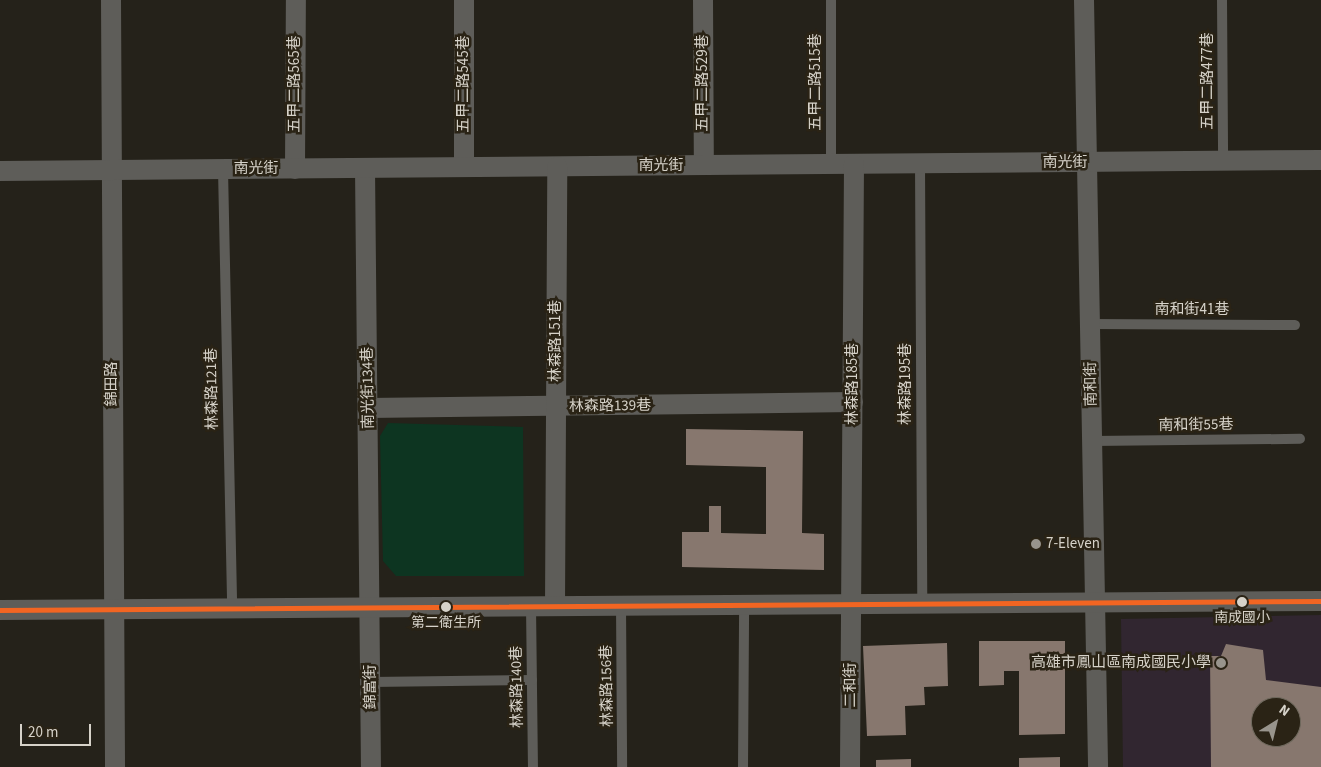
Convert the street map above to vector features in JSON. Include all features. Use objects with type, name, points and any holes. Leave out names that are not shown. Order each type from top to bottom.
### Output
[{"type":"street","name":"錦田路","points":[[111,0],[110,170],[115,767]]},
{"type":"street","name":"五甲二路565巷","points":[[295,168],[296,0]]},
{"type":"street","name":"五甲二路545巷","points":[[464,0],[464,168]]},
{"type":"street","name":"五甲二路529巷","points":[[703,0],[704,165]]},
{"type":"street","name":"南和街","points":[[1084,0],[1098,767]]},
{"type":"street","name":"南光街","points":[[0,171],[1321,160]]},
{"type":"street","name":"林森路185巷","points":[[851,604],[854,164]]},
{"type":"street","name":"林森路151巷","points":[[555,606],[557,167]]},
{"type":"street","name":"南光街134巷","points":[[365,168],[371,607]]},
{"type":"street","name":"林森路139巷","points":[[368,408],[853,402]]},
{"type":"street","points":[[0,610],[1321,601]]},
{"type":"street","name":"二和街","points":[[850,767],[851,604]]},
{"type":"street","name":"錦富街","points":[[371,607],[371,767]]},
{"type":"lane","name":"五甲二路515巷","points":[[831,0],[831,164]]},
{"type":"lane","name":"五甲二路477巷","points":[[1222,0],[1223,161]]},
{"type":"lane","name":"林森路195巷","points":[[920,164],[922,603]]},
{"type":"lane","name":"林森路121巷","points":[[224,169],[232,608]]},
{"type":"lane","name":"南和街41巷","points":[[1090,324],[1295,325]]},
{"type":"lane","name":"南和街55巷","points":[[1092,441],[1300,438]]},
{"type":"lane","name":"林森路156巷","points":[[621,605],[622,767]]},
{"type":"lane","points":[[743,767],[744,605]]},
{"type":"lane","name":"林森路140巷","points":[[530,606],[534,767]]},
{"type":"lane","points":[[371,682],[532,680]]},
{"type":"shaded area","name":"高雄市鳳山區南成國民小學","points":[[1321,615],[1321,767],[1123,767],[1121,619]]},
{"type":"green space","points":[[388,423],[523,427],[524,576],[396,576],[383,561],[380,436]]},
{"type":"building","points":[[686,429],[803,431],[802,533],[824,534],[824,570],[682,567],[682,532],[709,532],[709,506],[721,506],[721,533],[766,534],[766,467],[686,465]]},
{"type":"building","points":[[979,641],[1065,641],[1065,734],[1019,735],[1019,671],[1004,671],[1004,685],[979,686]]},
{"type":"building","points":[[947,643],[948,686],[924,687],[925,705],[905,706],[906,735],[867,736],[863,646]]},
{"type":"building","points":[[1226,644],[1263,650],[1266,680],[1321,687],[1321,767],[1211,767],[1210,656],[1221,656]]},
{"type":"building","points":[[1060,757],[1060,767],[1019,767],[1019,758]]},
{"type":"building","points":[[911,759],[911,767],[876,767],[876,760]]},
{"type":"transit line","points":[[0,610],[1321,601]]},
{"type":"place","name":"7-Eleven","points":[[1036,544]]},
{"type":"place","name":"南成國小","points":[[1242,602]]},
{"type":"place","name":"第二衛生所","points":[[446,607]]},
{"type":"place","name":"高雄市鳳山區南成國民小學","points":[[1221,663]]}]
